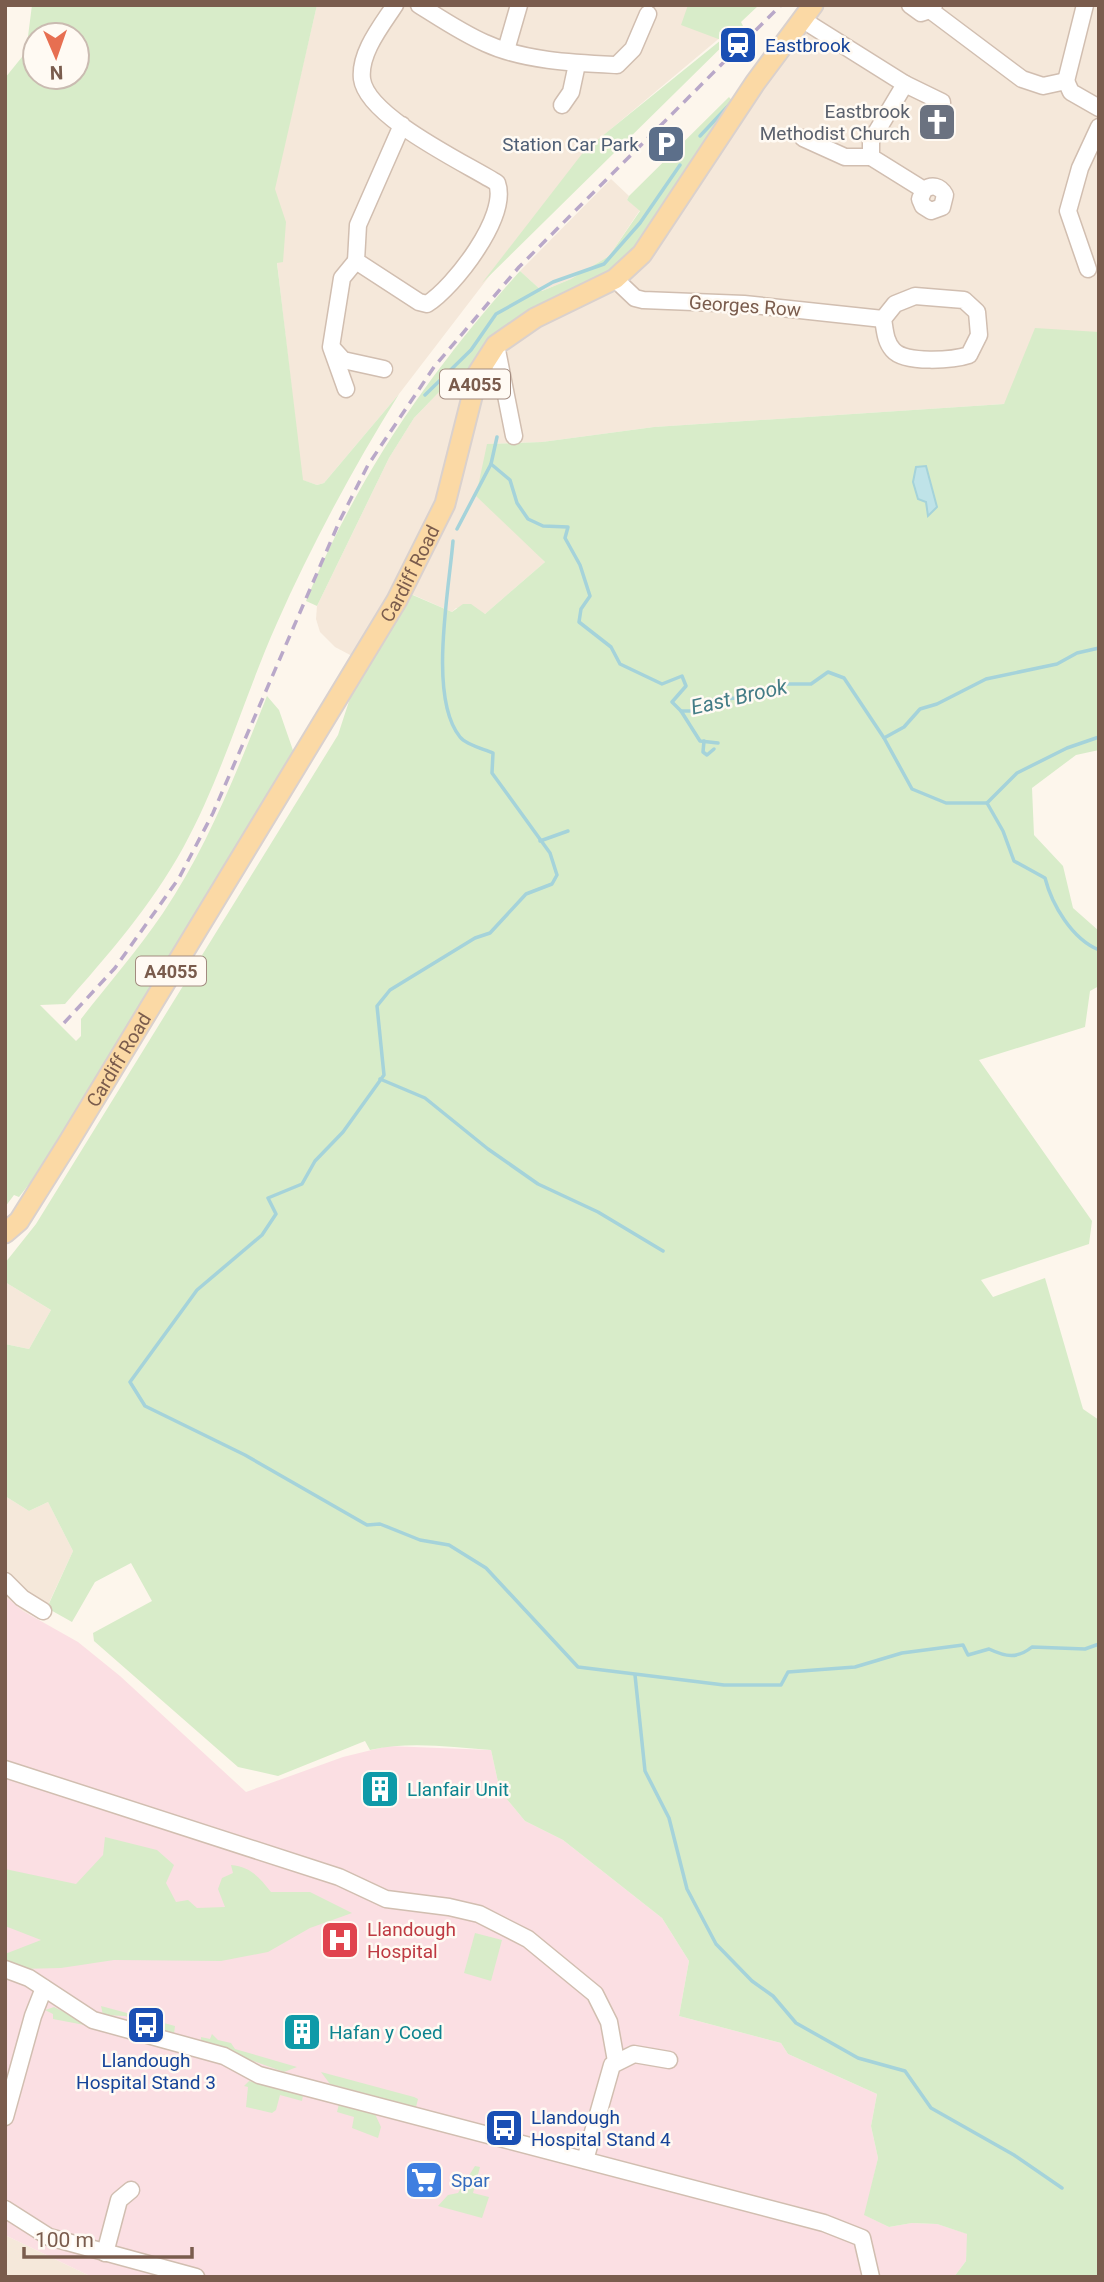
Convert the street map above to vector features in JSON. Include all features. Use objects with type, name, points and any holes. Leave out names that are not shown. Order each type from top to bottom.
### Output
[{"type":"main road","name":"Cardiff Road","points":[[7,1230],[19,1221],[37,1192],[397,600],[444,504],[478,373],[496,345],[535,318],[615,279],[642,254],[755,83],[812,15]]},
{"type":"street","points":[[356,261],[419,302],[427,304],[484,240],[501,192],[497,183],[402,125],[369,97],[362,78],[365,61],[376,33],[395,5]]},
{"type":"street","points":[[419,5],[486,43],[506,50],[577,64],[617,65],[633,49],[648,13]]},
{"type":"street","points":[[506,50],[519,5]]},
{"type":"street","points":[[910,5],[921,13],[932,8],[1022,79],[1043,86],[1066,81]]},
{"type":"street","points":[[1085,5],[1066,81],[1071,92],[1099,108]]},
{"type":"street","points":[[812,15],[905,84],[942,102]]},
{"type":"street","points":[[562,105],[571,92],[577,64]]},
{"type":"street","points":[[871,157],[871,141],[905,84]]},
{"type":"street","points":[[346,389],[331,347],[342,278],[356,261],[358,225],[402,125]]},
{"type":"street","points":[[1088,269],[1068,211],[1080,168],[1099,127]]},
{"type":"street","points":[[803,138],[845,157],[871,157],[924,190]]},
{"type":"street","name":"Georges Row","points":[[615,279],[635,298],[643,300],[744,304],[883,319]]},
{"type":"street","points":[[915,296],[964,300],[977,312],[979,335],[969,355],[954,360],[908,358],[895,353],[886,340],[883,319],[895,304],[915,296]]},
{"type":"street","points":[[496,345],[514,436]]},
{"type":"street","points":[[331,347],[343,360],[384,369]]},
{"type":"street","points":[[5,1581],[22,1598],[43,1611]]},
{"type":"street","points":[[5,1769],[339,1877],[386,1899],[454,1908],[505,1925],[550,1956],[595,1994],[611,2028],[616,2061]]},
{"type":"street","points":[[5,1969],[25,1976],[93,2020],[224,2056],[259,2075],[816,2221],[862,2238],[871,2277]]},
{"type":"street","points":[[5,2118],[33,2016],[44,1988]]},
{"type":"street","points":[[585,2161],[610,2069],[616,2061],[634,2054],[669,2060]]},
{"type":"street","points":[[105,2253],[119,2200],[131,2190]]},
{"type":"street","points":[[5,2209],[49,2237],[196,2277]]},
{"type":"shaded area","points":[[317,5],[759,5],[586,150],[399,394],[324,483],[317,485],[302,480],[277,262],[283,262],[274,189]]},
{"type":"shaded area","points":[[825,5],[1099,5],[1099,332],[1004,404],[654,427],[542,442],[488,444],[528,544],[545,562],[485,614],[456,608],[452,612],[409,593],[436,535],[470,444],[482,375],[501,346],[600,294]]},
{"type":"shaded area","points":[[611,179],[629,196],[627,200],[640,210],[609,256],[571,279],[542,291],[520,271]]},
{"type":"shaded area","points":[[470,373],[450,464],[415,556],[354,657],[335,647],[320,632],[316,619],[317,606],[389,458],[414,418],[442,389]]},
{"type":"shaded area","points":[[5,1282],[51,1310],[29,1349],[5,1344]]},
{"type":"shaded area","points":[[5,1496],[29,1511],[48,1502],[73,1551],[41,1620],[23,1611],[5,1596]]},
{"type":"shaded area","name":"Llandough Hospital","points":[[5,1596],[23,1611],[78,1642],[120,1676],[246,1792],[343,1757],[388,1746],[491,1750],[500,1791],[525,1821],[563,1840],[662,1918],[689,1961],[679,2016],[781,2043],[788,2054],[877,2094],[871,2126],[878,2158],[865,2215],[889,2227],[912,2223],[937,2224],[968,2234],[966,2261],[954,2277],[92,2277],[5,2235]]},
{"type":"shaded area","points":[[5,2235],[92,2277],[5,2277]]},
{"type":"green space","points":[[32,5],[317,5],[275,189],[286,222],[283,262],[277,263],[303,480],[317,485],[324,483],[399,394],[349,478],[304,564],[265,651],[210,793],[171,869],[128,929],[65,1004],[40,1005],[76,1041],[81,1036],[81,1019],[153,927],[194,861],[221,808],[267,696],[279,710],[296,759],[49,1159],[19,1197],[14,1195],[5,1207],[5,78],[21,58],[21,91],[91,91],[91,21],[30,21]]},
{"type":"green space","points":[[688,5],[759,5],[741,22],[743,26],[482,283],[585,150],[721,40],[681,25]]},
{"type":"green space","points":[[729,97],[734,103],[637,246],[613,269],[470,373],[442,389],[414,418],[389,458],[317,606],[306,601],[348,511],[373,468],[427,386],[487,308],[520,271],[542,291],[571,279],[609,256],[640,211],[627,200],[629,196]]},
{"type":"green space","points":[[1035,328],[1099,332],[1099,750],[1076,755],[1032,788],[1034,835],[1063,866],[1073,908],[1099,931],[1099,986],[1090,991],[1085,1027],[979,1060],[1092,1221],[1089,1244],[981,1280],[993,1297],[1045,1278],[1083,1409],[1099,1420],[1099,2277],[954,2277],[966,2261],[967,2234],[937,2224],[912,2223],[889,2227],[864,2215],[878,2158],[871,2126],[877,2094],[788,2054],[781,2043],[679,2016],[689,1961],[662,1918],[563,1840],[525,1821],[500,1791],[491,1750],[415,1745],[370,1750],[365,1741],[278,1776],[238,1767],[94,1641],[93,1633],[152,1601],[131,1563],[95,1582],[72,1622],[47,1608],[73,1551],[48,1502],[29,1511],[5,1496],[5,1344],[29,1349],[51,1310],[5,1282],[5,1263],[36,1224],[338,735],[351,695],[408,593],[452,612],[463,604],[471,604],[485,614],[545,562],[476,496],[487,444],[542,442],[654,427],[1004,404]]},
{"type":"green space","points":[[105,1837],[157,1850],[174,1865],[166,1883],[176,1902],[188,1900],[197,1908],[225,1907],[218,1889],[222,1878],[233,1873],[231,1865],[254,1874],[271,1892],[310,1892],[352,1913],[310,1928],[268,1952],[221,1961],[114,1960],[61,1968],[20,1969],[5,1965],[5,1954],[41,1940],[5,1926],[5,1869],[76,1884],[103,1855]]},
{"type":"green space","points":[[475,1933],[502,1940],[491,1981],[464,1973]]},
{"type":"green space","points":[[101,2006],[175,2026],[174,2034],[125,2016],[103,2015]]},
{"type":"green space","points":[[54,2007],[66,2013],[68,2011],[95,2027],[53,2019],[53,2014],[45,2010]]},
{"type":"green space","points":[[212,2034],[218,2040],[231,2043],[235,2049],[297,2067],[284,2072],[201,2042],[201,2037],[210,2039]]},
{"type":"green space","points":[[321,2072],[414,2097],[418,2099],[416,2107],[330,2084]]},
{"type":"green space","points":[[249,2081],[303,2095],[302,2101],[280,2095],[276,2110],[272,2113],[246,2107],[248,2087],[244,2086]]},
{"type":"green space","points":[[339,2104],[375,2114],[381,2127],[378,2138],[352,2128],[354,2117],[337,2112]]},
{"type":"green space","points":[[475,2166],[480,2167],[473,2193],[489,2197],[482,2218],[438,2206],[448,2195],[458,2193]]},
{"type":"water","points":[[926,466],[937,507],[928,516],[926,502],[918,499],[913,482],[916,467]]},
{"type":"waterway","name":"East Brook","points":[[700,136],[730,104]]},
{"type":"waterway","name":"East Brook","points":[[425,395],[471,350],[496,314],[553,282],[604,264],[640,223],[680,165]]},
{"type":"waterway","name":"East Brook","points":[[497,437],[491,464],[510,480],[517,503],[528,519],[543,526],[568,527],[565,538],[580,565],[590,596],[581,609],[579,622],[611,647],[620,664],[662,684],[682,676],[686,686],[672,702],[681,711],[699,711],[713,700],[736,698],[787,684],[811,684],[828,672],[844,678],[884,738],[912,789],[946,803],[987,803],[1003,831],[1014,861],[1045,878],[1064,920],[1080,938],[1099,950]]},
{"type":"waterway","points":[[457,529],[491,464]]},
{"type":"waterway","points":[[453,541],[443,643],[445,697],[450,719],[463,740],[493,753],[492,773],[550,853],[557,875],[552,884],[526,894],[490,933],[475,938],[390,990],[377,1006],[384,1075],[343,1132],[315,1161],[302,1184],[268,1198],[276,1214],[262,1235],[197,1290],[130,1382],[145,1406],[245,1455],[367,1525],[380,1524],[420,1540],[449,1545],[486,1568],[578,1667],[724,1685],[781,1685],[788,1672],[855,1667],[902,1653],[963,1645],[968,1655],[989,1649],[1011,1656],[1021,1654],[1032,1647],[1085,1649],[1099,1644]]},
{"type":"waterway","points":[[884,738],[904,727],[920,709],[937,704],[986,679],[1057,664],[1077,653],[1099,648]]},
{"type":"waterway","points":[[681,711],[700,741],[718,743]]},
{"type":"waterway","points":[[987,803],[1017,773],[1067,748],[1099,737]]},
{"type":"waterway","points":[[704,741],[703,752],[707,755],[714,749]]},
{"type":"waterway","points":[[540,841],[568,831]]},
{"type":"waterway","points":[[380,1079],[425,1098],[488,1149],[538,1184],[598,1212],[663,1251]]},
{"type":"waterway","points":[[635,1675],[645,1771],[669,1818],[687,1889],[716,1944],[752,1981],[773,1996],[796,2023],[858,2058],[905,2071],[931,2108],[1014,2155],[1062,2188]]},
{"type":"railway","points":[[64,1023],[115,968],[179,878],[213,813],[340,520],[368,465],[434,367],[519,267],[781,5]]},
{"type":"place","name":"Eastbrook","points":[[738,45]]},
{"type":"place","name":"Eastbrook Methodist Church","points":[[937,122]]},
{"type":"place","name":"Station Car Park","points":[[666,144]]},
{"type":"place","name":"Llanfair Unit","points":[[380,1789]]},
{"type":"place","name":"Llandough Hospital","points":[[340,1940]]},
{"type":"place","name":"Llandough Hospital Stand 3","points":[[146,2025]]},
{"type":"place","name":"Hafan y Coed","points":[[302,2032]]},
{"type":"place","name":"Llandough Hospital Stand 4","points":[[504,2128]]},
{"type":"place","name":"Spar","points":[[424,2180]]}]
